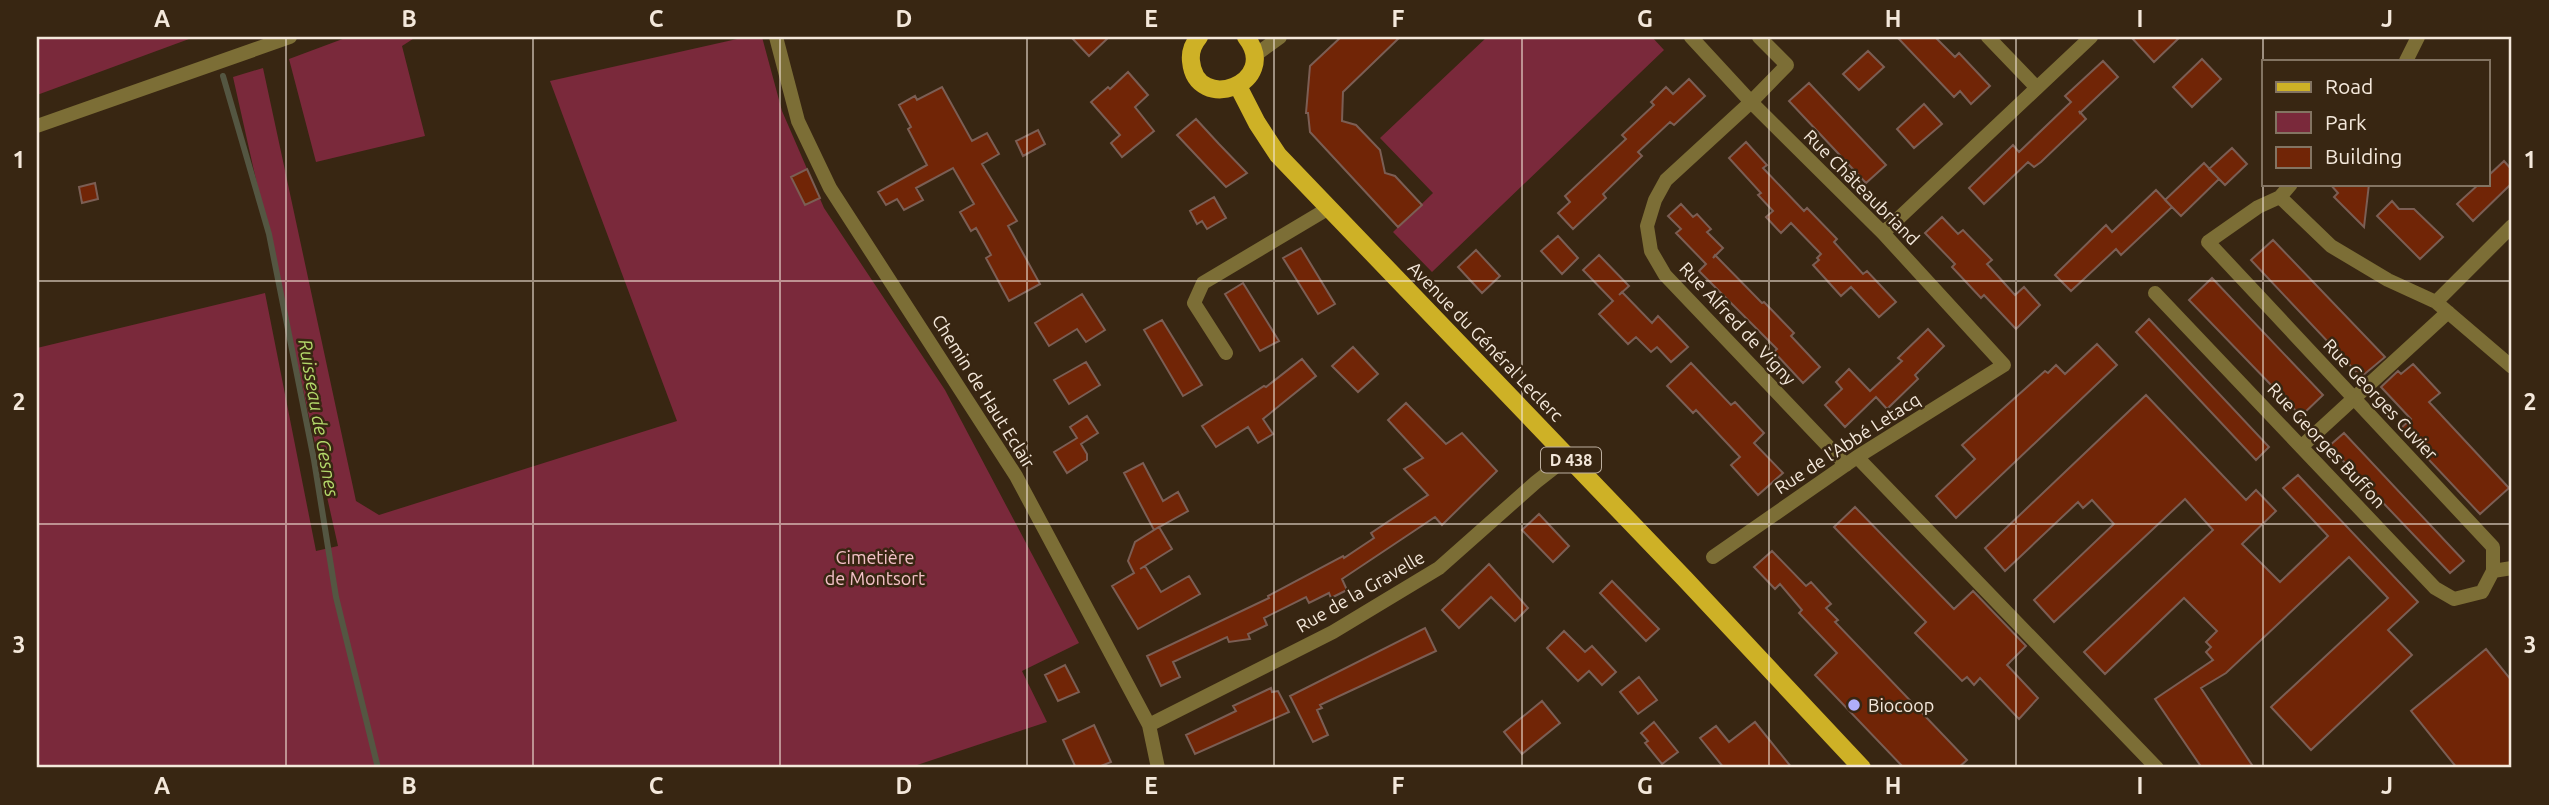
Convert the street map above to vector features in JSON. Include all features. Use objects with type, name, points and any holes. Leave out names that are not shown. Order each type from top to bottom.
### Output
[{"type":"main road","points":[[1195,38],[1190,58],[1196,76],[1202,83],[1220,90],[1238,86],[1250,74],[1254,57],[1246,37]]},
{"type":"main road","name":"Avenue du Général Leclerc","points":[[1238,86],[1257,123],[1278,155],[1862,768]]},
{"type":"street","points":[[37,126],[290,37]]},
{"type":"street","name":"Chemin de Haut Eclair","points":[[776,37],[798,121],[830,188],[1016,476],[1149,725],[1158,768]]},
{"type":"street","points":[[1254,57],[1280,37]]},
{"type":"street","name":"Rue Châteaubriand","points":[[1691,37],[1751,102],[1883,233],[2004,365]]},
{"type":"street","name":"Rue Alfred de Vigny","points":[[1759,37],[1787,65],[1666,180],[1655,200],[1647,226],[1651,251],[1665,275],[2157,768]]},
{"type":"street","points":[[1989,37],[2038,88]]},
{"type":"street","points":[[1883,233],[2091,37]]},
{"type":"street","points":[[2406,60],[2418,37]]},
{"type":"street","points":[[2289,186],[2280,197],[2331,246],[2388,280],[2442,307],[2512,367]]},
{"type":"street","name":"Rue Georges Cuvier","points":[[2280,197],[2258,207],[2208,242],[2493,547],[2493,571]]},
{"type":"street","points":[[1226,353],[1194,303],[1203,283],[1329,208]]},
{"type":"street","points":[[2302,446],[2442,307],[2512,226]]},
{"type":"street","name":"Rue Georges Buffon","points":[[2155,293],[2435,588],[2454,599],[2482,592],[2493,571]]},
{"type":"street","name":"Rue de l'Abbé Letacq","points":[[1713,556],[1851,461],[2004,365]]},
{"type":"street","name":"Rue de la Gravelle","points":[[1149,725],[1333,632],[1439,568],[1568,457]]},
{"type":"street","points":[[2493,571],[2512,568]]},
{"type":"green space","points":[[37,37],[188,37],[189,39],[37,95]]},
{"type":"green space","points":[[348,37],[416,37],[402,46],[425,136],[316,162],[289,59]]},
{"type":"green space","name":"Cimetière de Montsort","points":[[746,37],[762,37],[782,111],[824,208],[945,390],[1079,643],[1022,671],[1047,722],[908,768],[37,768],[37,348],[265,293],[316,551],[338,546],[233,77],[263,68],[356,501],[379,515],[677,421],[550,81]]},
{"type":"green space","points":[[1487,37],[1652,37],[1664,50],[1432,272],[1393,232],[1433,193],[1380,138]]},
{"type":"building","points":[[1071,37],[1109,37],[1089,56]]},
{"type":"building","points":[[1341,37],[1400,37],[1343,92],[1342,121],[1356,125],[1380,150],[1385,173],[1395,176],[1422,205],[1398,227],[1310,132],[1306,113],[1310,66]]},
{"type":"building","points":[[1897,37],[1935,37],[1955,57],[1959,53],[1990,86],[1971,104],[1960,91],[1954,97]]},
{"type":"building","points":[[2131,37],[2180,37],[2154,62]]},
{"type":"building","points":[[1868,51],[1884,67],[1859,90],[1843,74]]},
{"type":"building","points":[[2202,59],[2221,79],[2192,107],[2173,87]]},
{"type":"building","points":[[2103,61],[2118,77],[2080,113],[2086,119],[2041,162],[2034,167],[2028,162],[1984,204],[1969,188],[2013,145],[2019,152],[2071,102],[2065,96]]},
{"type":"building","points":[[1128,72],[1148,95],[1135,107],[1154,131],[1122,157],[1111,143],[1120,135],[1091,102]]},
{"type":"building","points":[[1689,79],[1705,96],[1674,125],[1670,122],[1638,152],[1642,156],[1603,194],[1606,198],[1573,229],[1558,213],[1570,202],[1565,196],[1626,139],[1622,135],[1654,105],[1651,102],[1666,87],[1673,94]]},
{"type":"building","points":[[1809,83],[1886,165],[1866,183],[1789,101]]},
{"type":"building","points":[[942,87],[972,141],[987,133],[999,154],[982,164],[1017,221],[1008,226],[1040,284],[1009,301],[986,258],[991,255],[976,228],[971,231],[960,212],[974,204],[953,168],[916,188],[923,200],[904,210],[897,199],[886,205],[878,192],[927,165],[899,105],[915,96],[917,100]]},
{"type":"building","points":[[1924,104],[1942,124],[1914,148],[1897,129]]},
{"type":"building","points":[[1196,119],[1247,173],[1226,187],[1177,135]]},
{"type":"building","points":[[1038,130],[1045,144],[1023,156],[1016,141]]},
{"type":"building","points":[[1746,142],[1767,165],[1763,168],[1804,211],[1807,208],[1837,239],[1834,242],[1863,274],[1867,271],[1896,302],[1879,317],[1851,287],[1841,296],[1813,265],[1821,254],[1791,223],[1781,233],[1766,217],[1773,211],[1758,195],[1761,193],[1729,158]]},
{"type":"building","points":[[2232,148],[2247,164],[2225,185],[2209,169]]},
{"type":"building","points":[[2504,161],[2512,170],[2512,183],[2473,221],[2457,204],[2477,186],[2490,186],[2490,174]]},
{"type":"building","points":[[2204,163],[2219,179],[2181,216],[2165,200]]},
{"type":"building","points":[[807,169],[820,198],[805,205],[791,177]]},
{"type":"building","points":[[95,183],[98,199],[82,203],[79,187]]},
{"type":"building","points":[[2332,186],[2369,186],[2364,227],[2334,197],[2338,193]]},
{"type":"building","points":[[2156,190],[2172,207],[2121,255],[2116,249],[2071,291],[2055,275],[2106,225],[2112,232]]},
{"type":"building","points":[[1214,197],[1226,218],[1207,229],[1202,221],[1197,224],[1190,211]]},
{"type":"building","points":[[2392,201],[2399,209],[2414,209],[2443,237],[2420,259],[2377,216]]},
{"type":"building","points":[[1681,204],[1693,217],[1697,214],[1711,229],[1707,232],[1723,248],[1715,256],[1794,333],[1791,336],[1820,367],[1803,383],[1774,352],[1777,349],[1699,271],[1706,264],[1676,233],[1681,229],[1668,216]]},
{"type":"building","points":[[1942,217],[1958,234],[1963,230],[1992,260],[1987,264],[2015,295],[2024,287],[2040,305],[2016,329],[1984,295],[1981,298],[1952,267],[1955,264],[1925,233]]},
{"type":"building","points":[[1558,236],[1578,258],[1562,274],[1541,251]]},
{"type":"building","points":[[2273,240],[2385,357],[2361,377],[2251,260]]},
{"type":"building","points":[[1301,248],[1335,304],[1318,314],[1283,258]]},
{"type":"building","points":[[1476,250],[1500,276],[1482,293],[1458,267]]},
{"type":"building","points":[[1599,255],[1629,286],[1622,292],[1652,323],[1658,316],[1688,347],[1671,362],[1657,347],[1651,352],[1636,337],[1628,344],[1599,314],[1613,301],[1583,270]]},
{"type":"building","points":[[2212,278],[2323,395],[2301,416],[2189,300]]},
{"type":"building","points":[[1243,283],[1279,341],[1260,351],[1225,294]]},
{"type":"building","points":[[1082,294],[1105,330],[1086,342],[1077,329],[1049,346],[1035,323]]},
{"type":"building","points":[[2149,319],[2269,447],[2256,460],[2136,332]]},
{"type":"building","points":[[1162,320],[1202,385],[1183,396],[1144,330]]},
{"type":"building","points":[[1928,329],[1944,346],[1915,375],[1918,379],[1887,409],[1876,397],[1845,427],[1825,405],[1842,389],[1836,382],[1849,369],[1870,391],[1902,361],[1898,358]]},
{"type":"building","points":[[2097,344],[2117,365],[1956,518],[1936,496],[1975,459],[1962,445],[2045,371],[2048,373],[2056,365],[2065,374]]},
{"type":"building","points":[[1353,347],[1378,374],[1358,392],[1332,366]]},
{"type":"building","points":[[1302,359],[1316,376],[1263,419],[1273,434],[1258,443],[1248,427],[1216,447],[1202,426],[1266,387]]},
{"type":"building","points":[[1086,362],[1100,385],[1069,404],[1054,380]]},
{"type":"building","points":[[1691,363],[1731,405],[1735,402],[1764,433],[1754,443],[1783,473],[1758,495],[1731,465],[1740,457],[1696,410],[1693,413],[1667,386]]},
{"type":"building","points":[[2413,364],[2440,393],[2429,402],[2509,488],[2480,514],[2400,429],[2411,419],[2381,387],[2398,371],[2401,374]]},
{"type":"building","points":[[2146,395],[2246,500],[2256,490],[2276,511],[2242,544],[2280,582],[2328,536],[2283,488],[2298,475],[2418,602],[2388,630],[2412,655],[2311,750],[2271,707],[2388,598],[2349,557],[2226,673],[2201,688],[2254,768],[2202,768],[2155,699],[2213,660],[2206,652],[2211,647],[2206,642],[2217,631],[2184,598],[2105,674],[2084,652],[2213,530],[2185,499],[2054,622],[2034,600],[2114,524],[2092,500],[2083,508],[2078,502],[2005,571],[1985,548]]},
{"type":"building","points":[[1406,403],[1446,444],[1462,433],[1497,471],[1442,525],[1435,517],[1342,579],[1347,590],[1331,598],[1329,593],[1309,603],[1306,597],[1264,618],[1267,625],[1248,634],[1250,639],[1229,642],[1227,637],[1173,662],[1180,677],[1161,686],[1147,656],[1269,598],[1268,596],[1343,556],[1344,558],[1374,538],[1371,533],[1428,495],[1404,469],[1423,458],[1388,420]]},
{"type":"building","points":[[1087,416],[1098,433],[1081,444],[1087,454],[1087,460],[1067,473],[1054,452],[1077,438],[1070,427]]},
{"type":"building","points":[[2344,433],[2464,561],[2450,573],[2329,446]]},
{"type":"building","points":[[1143,463],[1163,501],[1178,492],[1188,511],[1154,530],[1124,473]]},
{"type":"building","points":[[1855,507],[1954,609],[1973,591],[2026,646],[2007,665],[2038,698],[2019,719],[1980,678],[1974,685],[1967,677],[1962,681],[1915,633],[1926,622],[1834,527]]},
{"type":"building","points":[[1539,514],[1569,546],[1553,562],[1522,530]]},
{"type":"building","points":[[1159,527],[1172,549],[1140,569],[1145,566],[1161,592],[1189,576],[1200,594],[1138,629],[1112,586],[1134,573],[1128,561],[1135,542]]},
{"type":"building","points":[[1772,551],[1806,586],[1811,582],[1831,604],[1826,608],[1838,620],[1835,622],[1967,760],[1958,768],[1904,768],[1815,675],[1837,653],[1799,613],[1802,610],[1780,584],[1775,589],[1754,567]]},
{"type":"building","points":[[1489,564],[1528,608],[1515,621],[1491,597],[1459,628],[1442,610]]},
{"type":"building","points":[[1612,581],[1659,629],[1646,641],[1600,593]]},
{"type":"building","points":[[1425,628],[1436,651],[1320,705],[1322,708],[1317,710],[1328,735],[1313,742],[1290,696]]},
{"type":"building","points":[[1564,631],[1585,652],[1592,646],[1616,672],[1602,685],[1589,671],[1578,681],[1547,648]]},
{"type":"building","points":[[2486,649],[2512,681],[2512,768],[2457,768],[2411,711]]},
{"type":"building","points":[[1065,665],[1079,692],[1058,701],[1045,675]]},
{"type":"building","points":[[1639,677],[1657,700],[1638,714],[1620,692]]},
{"type":"building","points":[[1271,688],[1272,692],[1278,691],[1289,712],[1195,754],[1186,735],[1236,711],[1233,706]]},
{"type":"building","points":[[1542,701],[1560,723],[1522,754],[1504,732]]},
{"type":"building","points":[[1654,722],[1678,752],[1662,764],[1645,743],[1648,741],[1641,733]]},
{"type":"building","points":[[1755,722],[1792,768],[1724,768],[1700,738],[1716,726],[1729,742]]},
{"type":"building","points":[[1094,725],[1111,762],[1096,768],[1076,768],[1063,740]]},
{"type":"waterway","name":"Ruisseau de Gesnes","points":[[223,76],[269,234],[314,460],[336,597],[378,768]]},
{"type":"place","name":"Biocoop","points":[[1854,705]]}]
